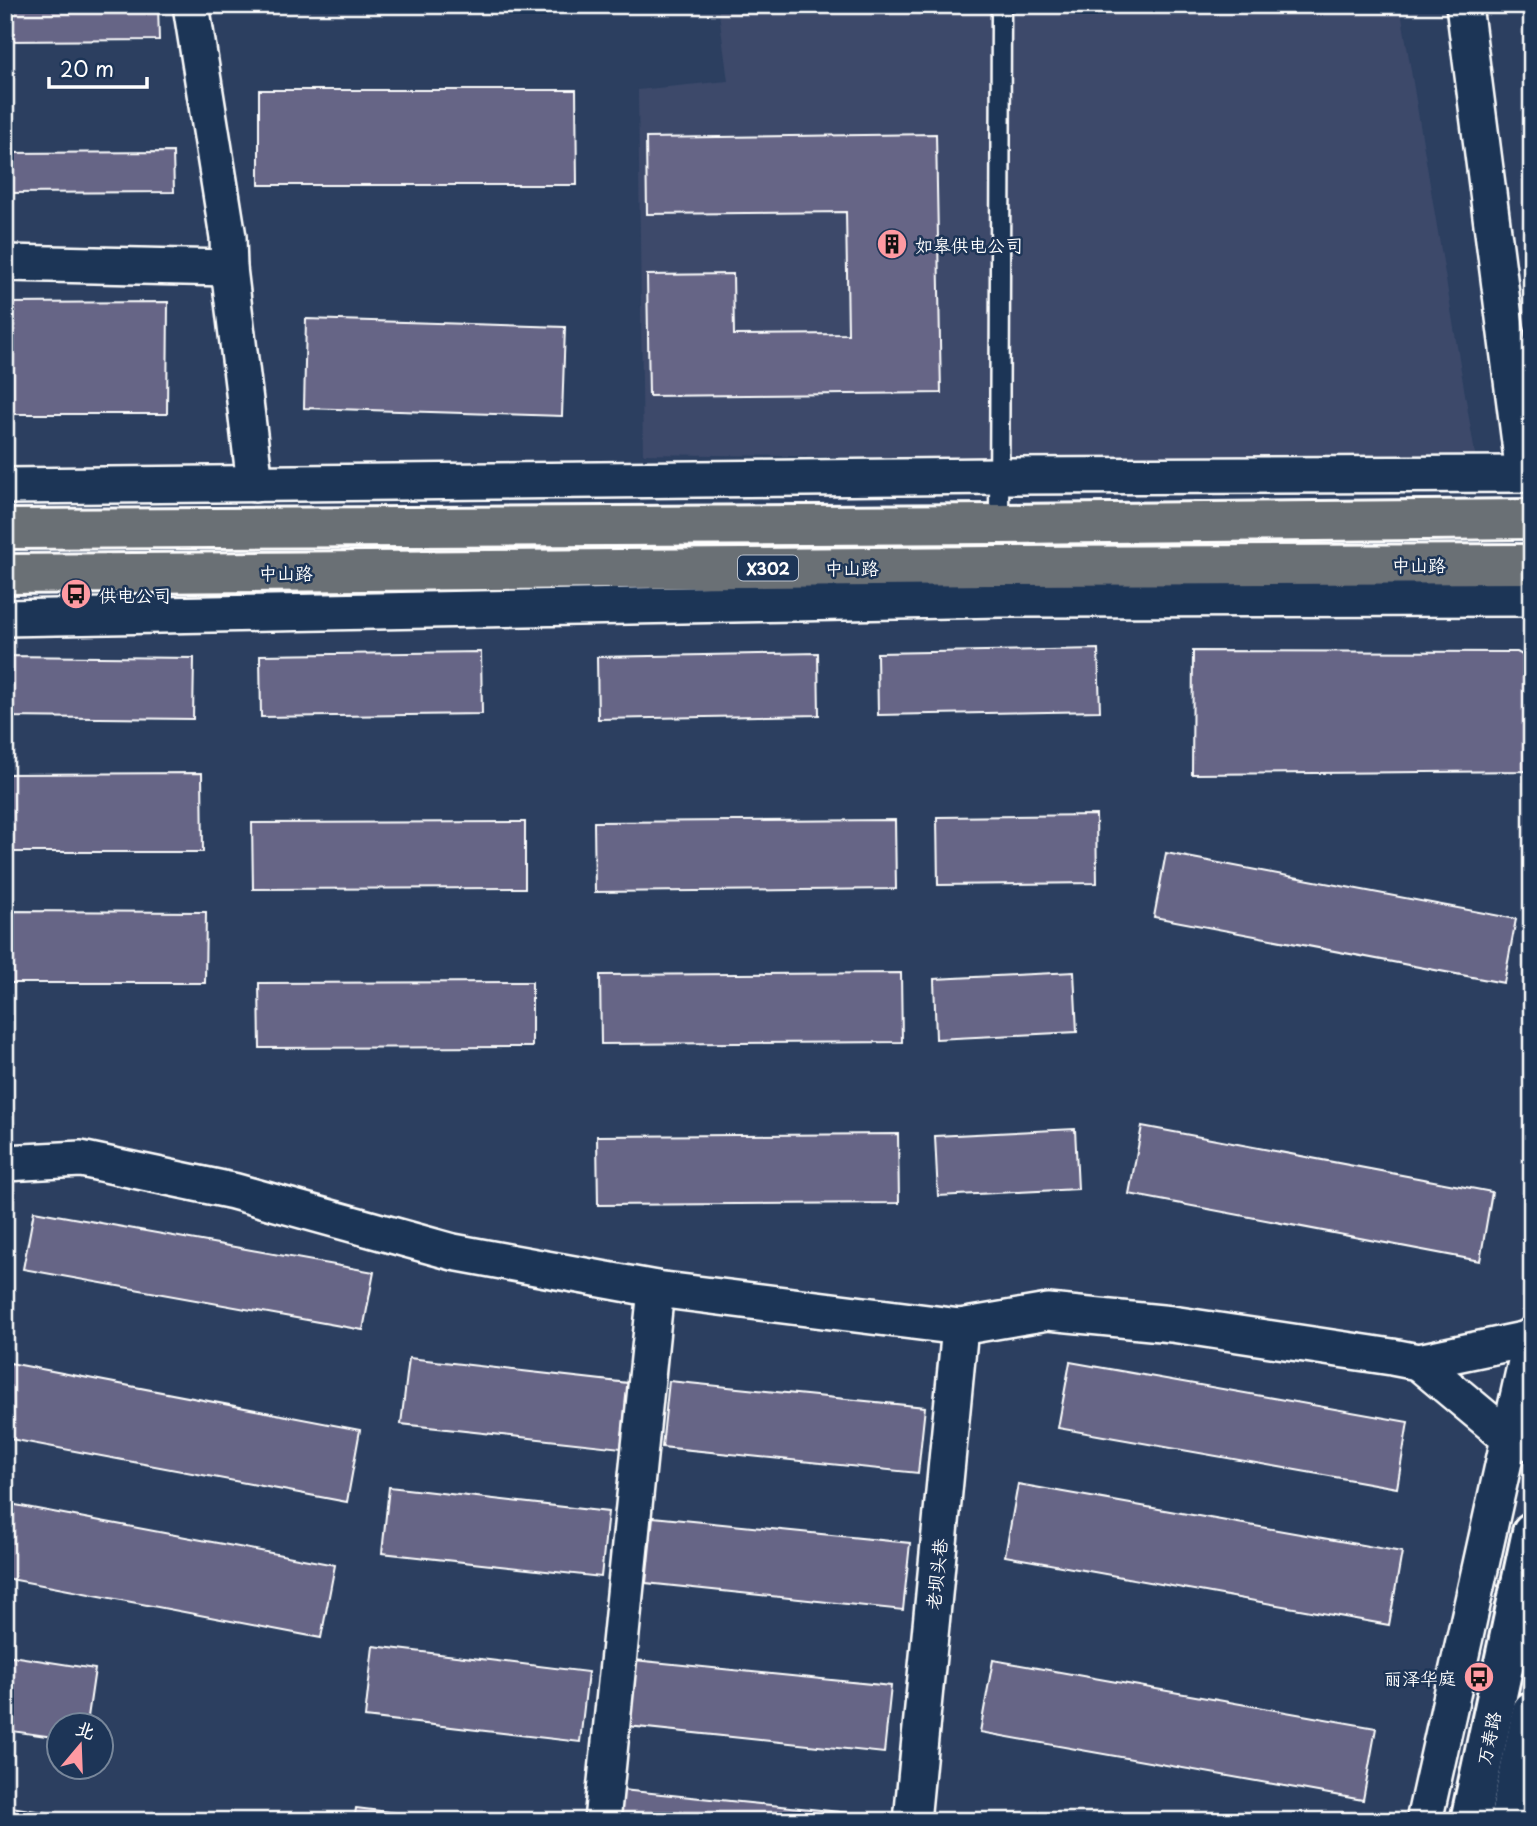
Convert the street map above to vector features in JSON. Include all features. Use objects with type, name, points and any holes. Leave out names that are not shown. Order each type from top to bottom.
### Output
[{"type":"main road","points":[[5,529],[1532,519]]},
{"type":"main road","name":"中山路","points":[[5,574],[1532,564]]},
{"type":"main road","name":"万寿路","points":[[1470,1821],[1532,1532]]},
{"type":"main road","points":[[1508,1821],[1532,1711]]},
{"type":"street","points":[[191,5],[228,237],[229,268],[255,484]]},
{"type":"street","points":[[5,486],[999,476],[1528,474],[1464,5]]},
{"type":"street","points":[[5,263],[229,268]]},
{"type":"street","points":[[5,618],[1000,598],[1532,598]]},
{"type":"street","points":[[5,1163],[82,1159],[233,1191],[453,1252],[656,1289],[960,1327],[1048,1312],[1172,1324],[1418,1362],[1532,1337],[1520,1440],[1424,1821]]},
{"type":"street","points":[[602,1821],[656,1289]]},
{"type":"street","name":"老坝头巷","points":[[912,1821],[960,1327]]},
{"type":"street","points":[[1418,1362],[1520,1440]]},
{"type":"lane","points":[[999,524],[1000,5]]},
{"type":"shaded area","points":[[718,5],[1400,5],[1477,466],[643,454],[638,90],[728,81]]},
{"type":"building","points":[[5,5],[158,5],[159,40],[5,41]]},
{"type":"building","points":[[1496,5],[1532,5],[1532,15]]},
{"type":"building","points":[[259,90],[576,90],[577,185],[259,185]]},
{"type":"building","name":"如皋供电公司","points":[[936,134],[941,393],[649,396],[647,275],[733,274],[734,335],[848,334],[846,212],[647,214],[646,138]]},
{"type":"building","points":[[173,152],[174,192],[5,193],[5,153]]},
{"type":"building","points":[[168,302],[167,414],[5,414],[5,303]]},
{"type":"building","points":[[306,319],[565,327],[562,416],[304,408]]},
{"type":"building","points":[[1098,649],[1100,711],[878,715],[877,653]]},
{"type":"building","points":[[1193,651],[1517,652],[1532,660],[1532,771],[1192,774]]},
{"type":"building","points":[[481,652],[482,714],[261,717],[260,655]]},
{"type":"building","points":[[818,653],[819,715],[598,719],[597,657]]},
{"type":"building","points":[[5,656],[194,658],[193,719],[5,717]]},
{"type":"building","points":[[202,773],[203,852],[5,852],[5,774]]},
{"type":"building","points":[[1096,815],[1097,883],[938,885],[937,817]]},
{"type":"building","points":[[895,820],[896,889],[595,892],[594,822]]},
{"type":"building","points":[[525,822],[525,888],[253,889],[252,823]]},
{"type":"building","points":[[1166,853],[1516,919],[1504,983],[1154,917]]},
{"type":"building","points":[[5,911],[206,912],[205,983],[5,983]]},
{"type":"building","points":[[1074,972],[1077,1032],[936,1039],[934,979]]},
{"type":"building","points":[[901,973],[902,1042],[601,1044],[600,975]]},
{"type":"building","points":[[532,982],[532,1047],[260,1048],[259,983]]},
{"type":"building","points":[[1142,1126],[1492,1192],[1480,1261],[1129,1194]]},
{"type":"building","points":[[1075,1129],[1078,1189],[938,1196],[935,1136]]},
{"type":"building","points":[[898,1134],[899,1203],[598,1205],[597,1136]]},
{"type":"building","points":[[34,1211],[374,1272],[363,1330],[23,1269]]},
{"type":"building","points":[[409,1358],[628,1383],[621,1448],[401,1424]]},
{"type":"building","points":[[1070,1362],[1408,1422],[1397,1488],[1058,1428]]},
{"type":"building","points":[[10,1363],[360,1430],[347,1502],[5,1438],[5,1390]]},
{"type":"building","points":[[669,1381],[925,1407],[918,1473],[662,1447]]},
{"type":"building","points":[[1018,1484],[1402,1552],[1389,1625],[1005,1556]]},
{"type":"building","points":[[389,1487],[608,1512],[601,1577],[382,1553]]},
{"type":"building","points":[[5,1503],[335,1565],[321,1638],[5,1578]]},
{"type":"building","points":[[653,1517],[910,1543],[903,1610],[646,1583]]},
{"type":"building","points":[[373,1646],[588,1672],[580,1742],[365,1717]]},
{"type":"building","points":[[5,1655],[95,1669],[89,1710],[46,1710],[46,1736],[5,1730]]},
{"type":"building","points":[[634,1660],[891,1686],[884,1753],[628,1726]]},
{"type":"building","points":[[993,1660],[1376,1728],[1363,1800],[980,1732]]},
{"type":"building","points":[[622,1790],[879,1816],[879,1821],[619,1821]]},
{"type":"building","points":[[5,1806],[80,1818],[80,1821],[5,1821]]},
{"type":"building","points":[[356,1808],[462,1821],[354,1821]]},
{"type":"place","name":"如皋供电公司","points":[[892,244]]},
{"type":"place","name":"供电公司","points":[[76,594]]},
{"type":"place","name":"丽泽华庭","points":[[1479,1677]]}]
